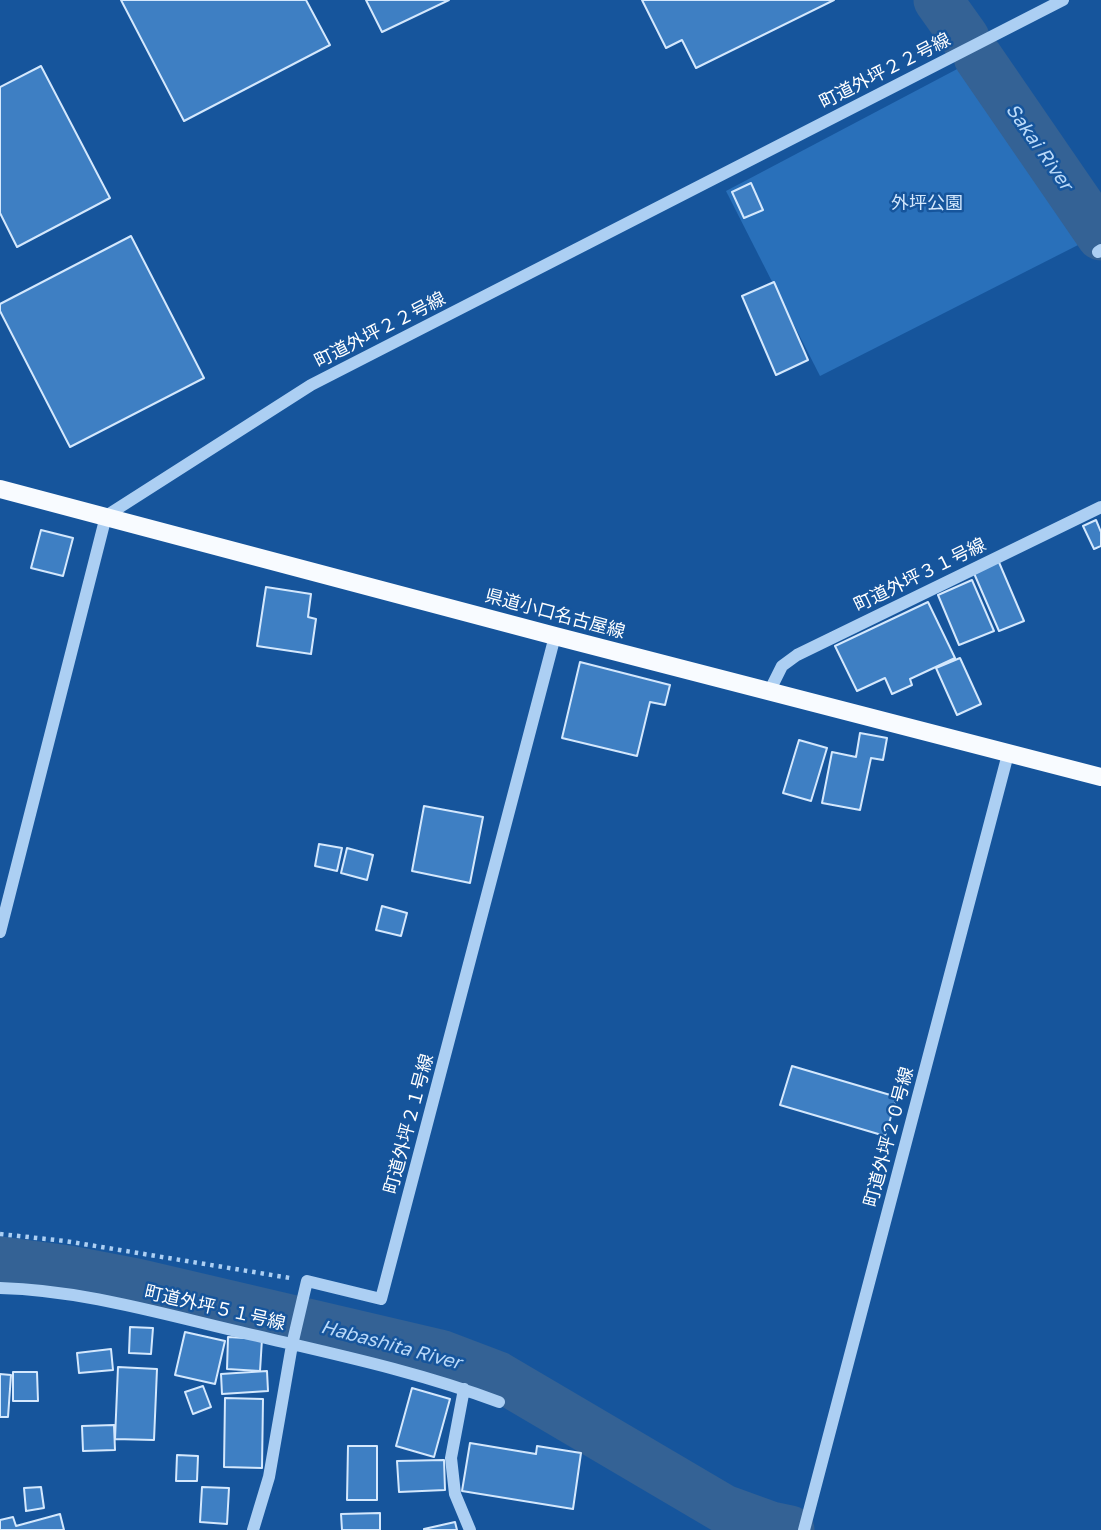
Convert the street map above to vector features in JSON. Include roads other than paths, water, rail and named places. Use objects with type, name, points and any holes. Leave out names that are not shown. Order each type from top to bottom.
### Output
[{"type":"main road","name":"県道小口名古屋線","points":[[0,489],[1101,777]]},
{"type":"street","name":"町道外坪２２号線","points":[[106,516],[311,384],[1063,0]]},
{"type":"street","name":"町道外坪３１号線","points":[[769,692],[782,666],[797,655],[1101,507]]},
{"type":"street","points":[[0,932],[106,516]]},
{"type":"street","name":"町道外坪２１号線","points":[[293,1342],[307,1281],[381,1299],[555,636]]},
{"type":"street","name":"町道外坪２０号線","points":[[804,1530],[1008,754]]},
{"type":"street","name":"町道外坪５１号線","points":[[0,1288],[53,1292],[293,1342],[464,1389],[499,1402]]},
{"type":"street","points":[[253,1530],[269,1477],[293,1342]]},
{"type":"street","points":[[464,1389],[451,1458],[454,1494],[470,1530]]},
{"type":"waterway","name":"Sakai River","points":[[938,0],[965,38]]},
{"type":"waterway","name":"Sakai River","points":[[978,57],[1101,236]]},
{"type":"waterway","name":"Habashita River","points":[[0,1261],[137,1283],[440,1354],[498,1376],[724,1509],[790,1530]]},
{"type":"park label","name":"外坪公園","points":[[927,203]]}]
